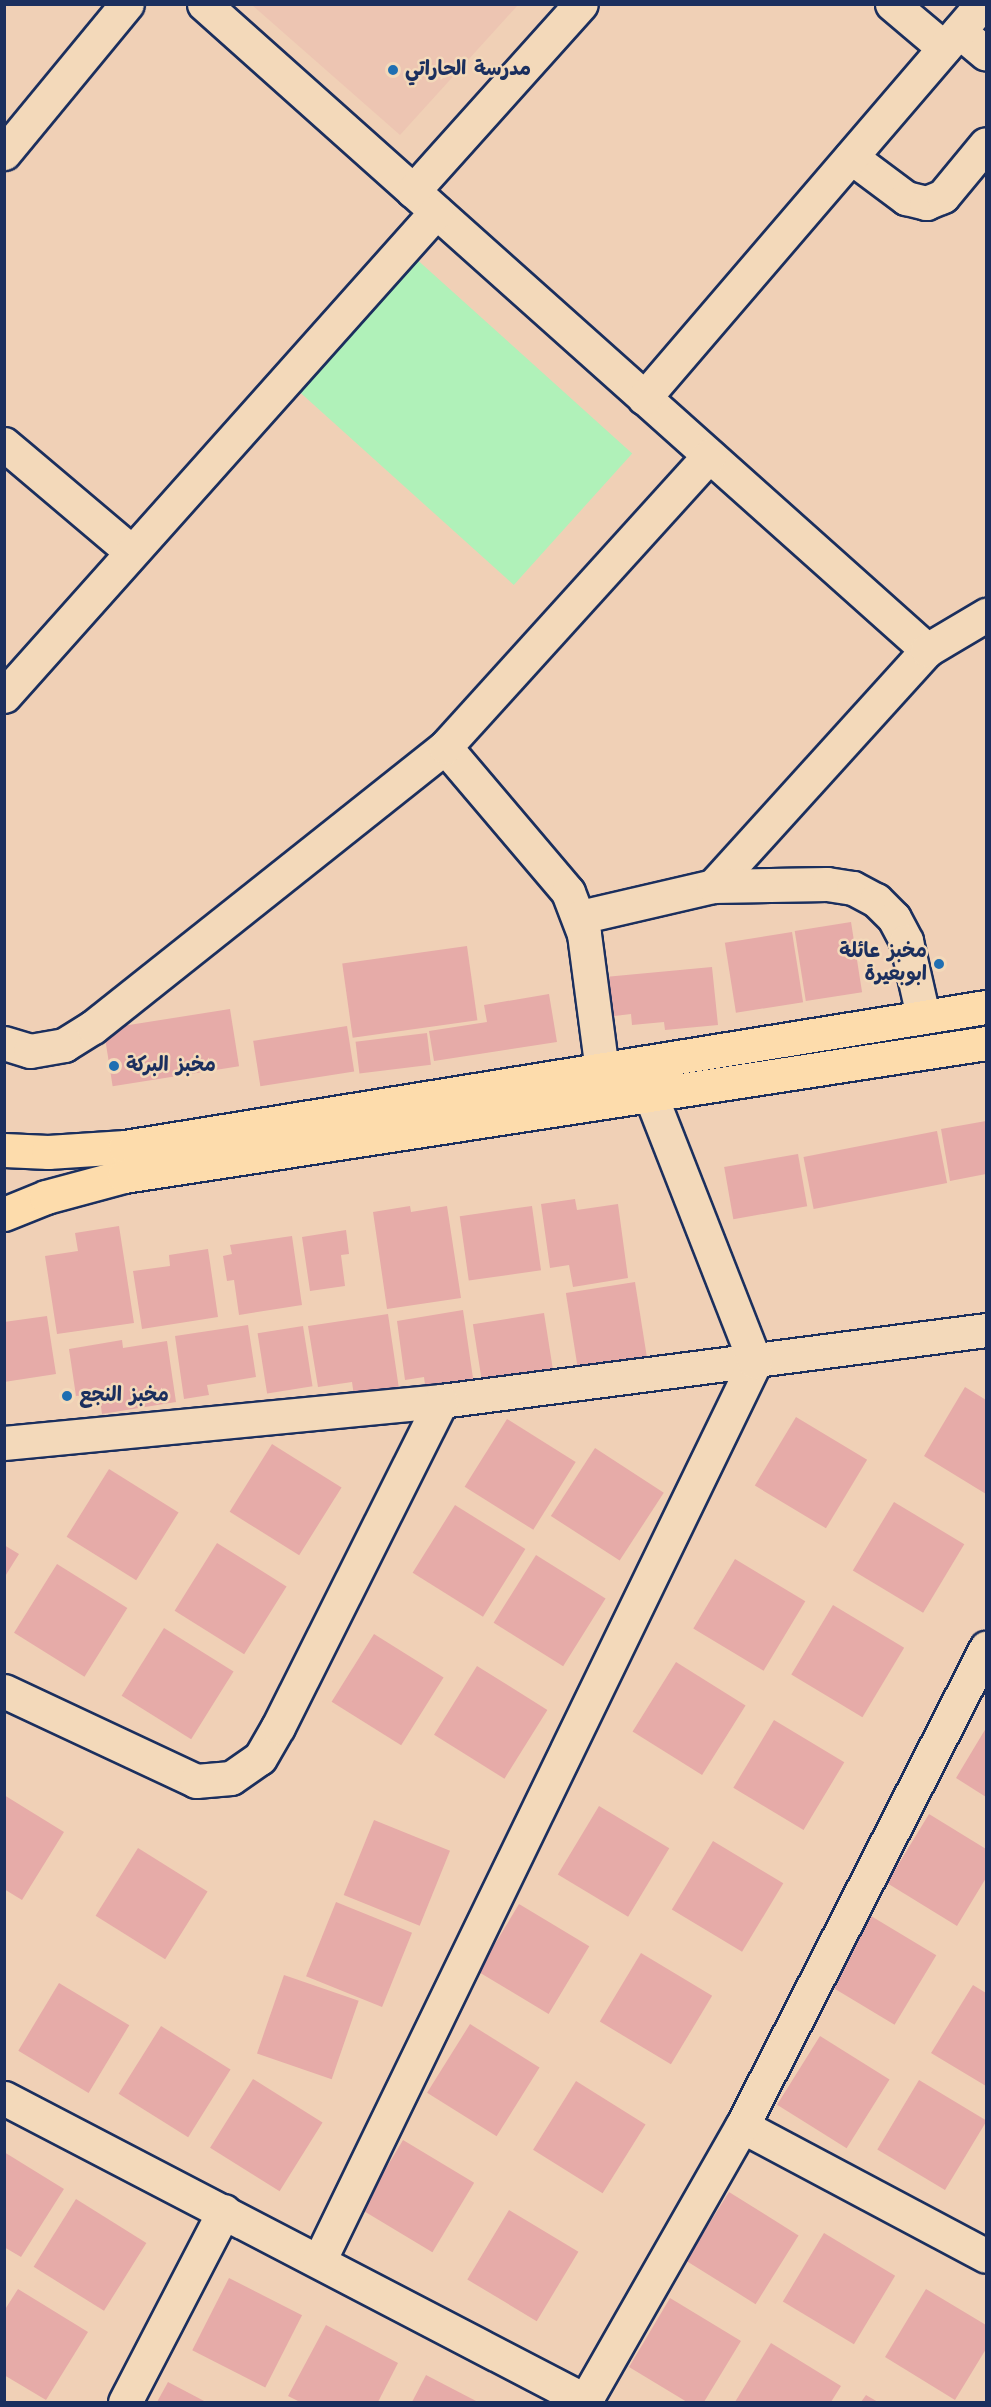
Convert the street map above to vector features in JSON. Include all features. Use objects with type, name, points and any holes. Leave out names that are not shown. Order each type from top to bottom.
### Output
[{"type":"main road","points":[[4,1150],[48,1152],[125,1147],[987,1007]]},
{"type":"main road","points":[[4,1214],[46,1197],[124,1176],[987,1043]]},
{"type":"street","points":[[4,153],[127,4]]},
{"type":"street","points":[[204,4],[927,650]]},
{"type":"street","points":[[4,696],[132,552],[425,202],[581,4]]},
{"type":"street","points":[[892,4],[952,40],[987,54]]},
{"type":"street","points":[[644,398],[982,4]]},
{"type":"street","points":[[851,157],[906,198],[926,203],[943,196],[987,144]]},
{"type":"street","points":[[4,444],[132,552]]},
{"type":"street","points":[[4,1043],[30,1051],[64,1045],[93,1027],[446,747],[709,456]]},
{"type":"street","points":[[713,886],[927,650],[987,615]]},
{"type":"street","points":[[446,747],[551,869],[580,918],[602,1070]]},
{"type":"street","points":[[580,918],[713,886],[827,884],[853,888],[876,900],[894,918],[906,941],[922,1016]]},
{"type":"street","points":[[319,2261],[755,1362],[651,1096]]},
{"type":"street","points":[[4,1443],[441,1401],[755,1362],[987,1330]]},
{"type":"street","points":[[4,1691],[196,1781],[231,1778],[260,1758],[278,1727],[441,1401]]},
{"type":"street","points":[[4,2098],[586,2402],[742,2126],[987,1647]]},
{"type":"street","points":[[742,2126],[987,2256]]},
{"type":"street","points":[[125,2403],[224,2211]]},
{"type":"shaded area","name":"مدرسة الحاراتي","points":[[252,5],[518,5],[400,135]]},
{"type":"green space","points":[[413,256],[632,453],[514,585],[295,388]]},
{"type":"building","points":[[851,922],[862,992],[806,1001],[795,931]]},
{"type":"building","points":[[792,932],[803,1002],[736,1013],[725,943]]},
{"type":"building","points":[[467,946],[477,1020],[353,1038],[342,964]]},
{"type":"building","points":[[712,967],[718,1025],[665,1030],[664,1022],[632,1025],[631,1014],[598,1018],[594,978]]},
{"type":"building","points":[[549,994],[557,1042],[434,1061],[429,1031],[487,1022],[484,1005]]},
{"type":"building","points":[[230,1009],[239,1066],[113,1086],[104,1029]]},
{"type":"building","points":[[347,1026],[354,1071],[260,1086],[253,1041]]},
{"type":"building","points":[[427,1033],[431,1065],[359,1074],[356,1042]]},
{"type":"building","points":[[986,1121],[986,1174],[950,1181],[941,1129]]},
{"type":"building","points":[[937,1131],[947,1183],[814,1209],[803,1157]]},
{"type":"building","points":[[798,1154],[807,1206],[733,1219],[724,1167]]},
{"type":"building","points":[[575,1199],[577,1210],[618,1204],[628,1278],[573,1287],[569,1265],[550,1268],[541,1204]]},
{"type":"building","points":[[410,1206],[411,1212],[447,1206],[461,1298],[387,1309],[373,1212]]},
{"type":"building","points":[[532,1206],[541,1270],[469,1281],[460,1216]]},
{"type":"building","points":[[119,1226],[134,1323],[57,1334],[45,1256],[78,1251],[75,1233]]},
{"type":"building","points":[[346,1230],[349,1254],[341,1255],[345,1286],[310,1291],[302,1237]]},
{"type":"building","points":[[292,1236],[302,1305],[239,1315],[234,1280],[227,1281],[223,1256],[232,1254],[230,1245]]},
{"type":"building","points":[[208,1249],[218,1317],[142,1329],[133,1271],[170,1266],[169,1255]]},
{"type":"building","points":[[635,1282],[647,1360],[578,1371],[566,1293]]},
{"type":"building","points":[[463,1310],[474,1385],[426,1392],[424,1377],[405,1380],[397,1321]]},
{"type":"building","points":[[544,1313],[554,1379],[483,1390],[473,1324]]},
{"type":"building","points":[[388,1314],[399,1389],[354,1396],[352,1382],[318,1387],[308,1326]]},
{"type":"building","points":[[47,1316],[56,1374],[4,1382],[4,1322]]},
{"type":"building","points":[[248,1325],[256,1377],[207,1385],[209,1395],[184,1399],[175,1336]]},
{"type":"building","points":[[303,1326],[313,1386],[267,1393],[258,1333]]},
{"type":"building","points":[[122,1340],[123,1348],[167,1341],[176,1402],[102,1414],[99,1393],[76,1396],[69,1349]]},
{"type":"building","points":[[965,1387],[986,1400],[986,1494],[924,1456]]},
{"type":"building","points":[[796,1417],[867,1460],[826,1528],[755,1486]]},
{"type":"building","points":[[507,1419],[576,1462],[533,1530],[465,1487]]},
{"type":"building","points":[[272,1444],[342,1487],[299,1555],[230,1512]]},
{"type":"building","points":[[595,1448],[664,1493],[620,1561],[551,1516]]},
{"type":"building","points":[[109,1469],[179,1512],[136,1580],[67,1537]]},
{"type":"building","points":[[894,1502],[964,1544],[923,1613],[853,1571]]},
{"type":"building","points":[[455,1505],[525,1549],[483,1617],[413,1573]]},
{"type":"building","points":[[217,1543],[287,1586],[244,1654],[175,1611]]},
{"type":"building","points":[[4,1545],[19,1554],[4,1578]]},
{"type":"building","points":[[536,1555],[606,1598],[563,1666],[494,1623]]},
{"type":"building","points":[[735,1559],[805,1601],[764,1671],[693,1628]]},
{"type":"building","points":[[57,1564],[127,1608],[84,1677],[14,1633]]},
{"type":"building","points":[[833,1605],[904,1648],[862,1717],[791,1674]]},
{"type":"building","points":[[164,1628],[234,1671],[191,1739],[122,1696]]},
{"type":"building","points":[[374,1634],[444,1677],[401,1745],[332,1702]]},
{"type":"building","points":[[676,1662],[746,1705],[702,1775],[633,1732]]},
{"type":"building","points":[[477,1666],[547,1710],[504,1779],[434,1735]]},
{"type":"building","points":[[774,1720],[844,1762],[804,1830],[733,1788]]},
{"type":"building","points":[[986,1728],[986,1797],[956,1778]]},
{"type":"building","points":[[4,1795],[64,1832],[22,1900],[4,1889]]},
{"type":"building","points":[[599,1806],[669,1848],[628,1917],[558,1875]]},
{"type":"building","points":[[929,1814],[986,1849],[986,1878],[957,1926],[887,1883]]},
{"type":"building","points":[[374,1820],[450,1851],[420,1926],[344,1895]]},
{"type":"building","points":[[713,1841],[783,1883],[742,1952],[672,1910]]},
{"type":"building","points":[[138,1848],[208,1891],[165,1959],[96,1916]]},
{"type":"building","points":[[336,1902],[412,1933],[382,2007],[306,1976]]},
{"type":"building","points":[[519,1904],[589,1946],[549,2014],[478,1972]]},
{"type":"building","points":[[866,1913],[936,1955],[895,2025],[824,1982]]},
{"type":"building","points":[[641,1953],[712,1996],[671,2064],[600,2022]]},
{"type":"building","points":[[284,1975],[359,2001],[332,2079],[257,2053]]},
{"type":"building","points":[[59,1983],[129,2025],[89,2093],[18,2051]]},
{"type":"building","points":[[973,1985],[986,1993],[986,2086],[931,2053]]},
{"type":"building","points":[[470,2024],[540,2067],[497,2136],[427,2093]]},
{"type":"building","points":[[161,2026],[231,2069],[188,2137],[119,2094]]},
{"type":"building","points":[[820,2036],[890,2079],[847,2148],[777,2105]]},
{"type":"building","points":[[253,2079],[323,2122],[280,2191],[210,2148]]},
{"type":"building","points":[[919,2080],[986,2120],[945,2190],[877,2149]]},
{"type":"building","points":[[576,2081],[646,2124],[603,2193],[533,2150]]},
{"type":"building","points":[[403,2140],[474,2183],[432,2252],[361,2209]]},
{"type":"building","points":[[4,2152],[64,2189],[21,2257],[4,2247]]},
{"type":"building","points":[[729,2192],[799,2235],[756,2304],[686,2261]]},
{"type":"building","points":[[76,2199],[146,2243],[104,2311],[34,2267]]},
{"type":"building","points":[[509,2210],[578,2252],[537,2321],[467,2279]]},
{"type":"building","points":[[824,2233],[895,2276],[854,2344],[783,2302]]},
{"type":"building","points":[[229,2278],[302,2315],[265,2387],[192,2350]]},
{"type":"building","points":[[18,2289],[88,2332],[46,2400],[4,2375],[4,2311]]},
{"type":"building","points":[[926,2289],[986,2325],[986,2349],[955,2400],[885,2357]]},
{"type":"building","points":[[670,2298],[741,2341],[704,2402],[687,2402],[629,2367]]},
{"type":"building","points":[[326,2325],[398,2363],[378,2402],[300,2402],[288,2396]]},
{"type":"building","points":[[771,2343],[841,2386],[831,2402],[735,2402]]},
{"type":"building","points":[[426,2375],[478,2402],[412,2402]]},
{"type":"building","points":[[168,2382],[206,2402],[157,2402]]},
{"type":"building","points":[[866,2395],[878,2402],[861,2402]]},
{"type":"place","name":"مدرسة الحاراتي","points":[[393,70]]},
{"type":"place","name":"مخبز عائلة ابوبعيرة","points":[[939,964]]},
{"type":"place","name":"مخبز البركة","points":[[114,1066]]},
{"type":"place","name":"مخبز النجع","points":[[67,1396]]}]
